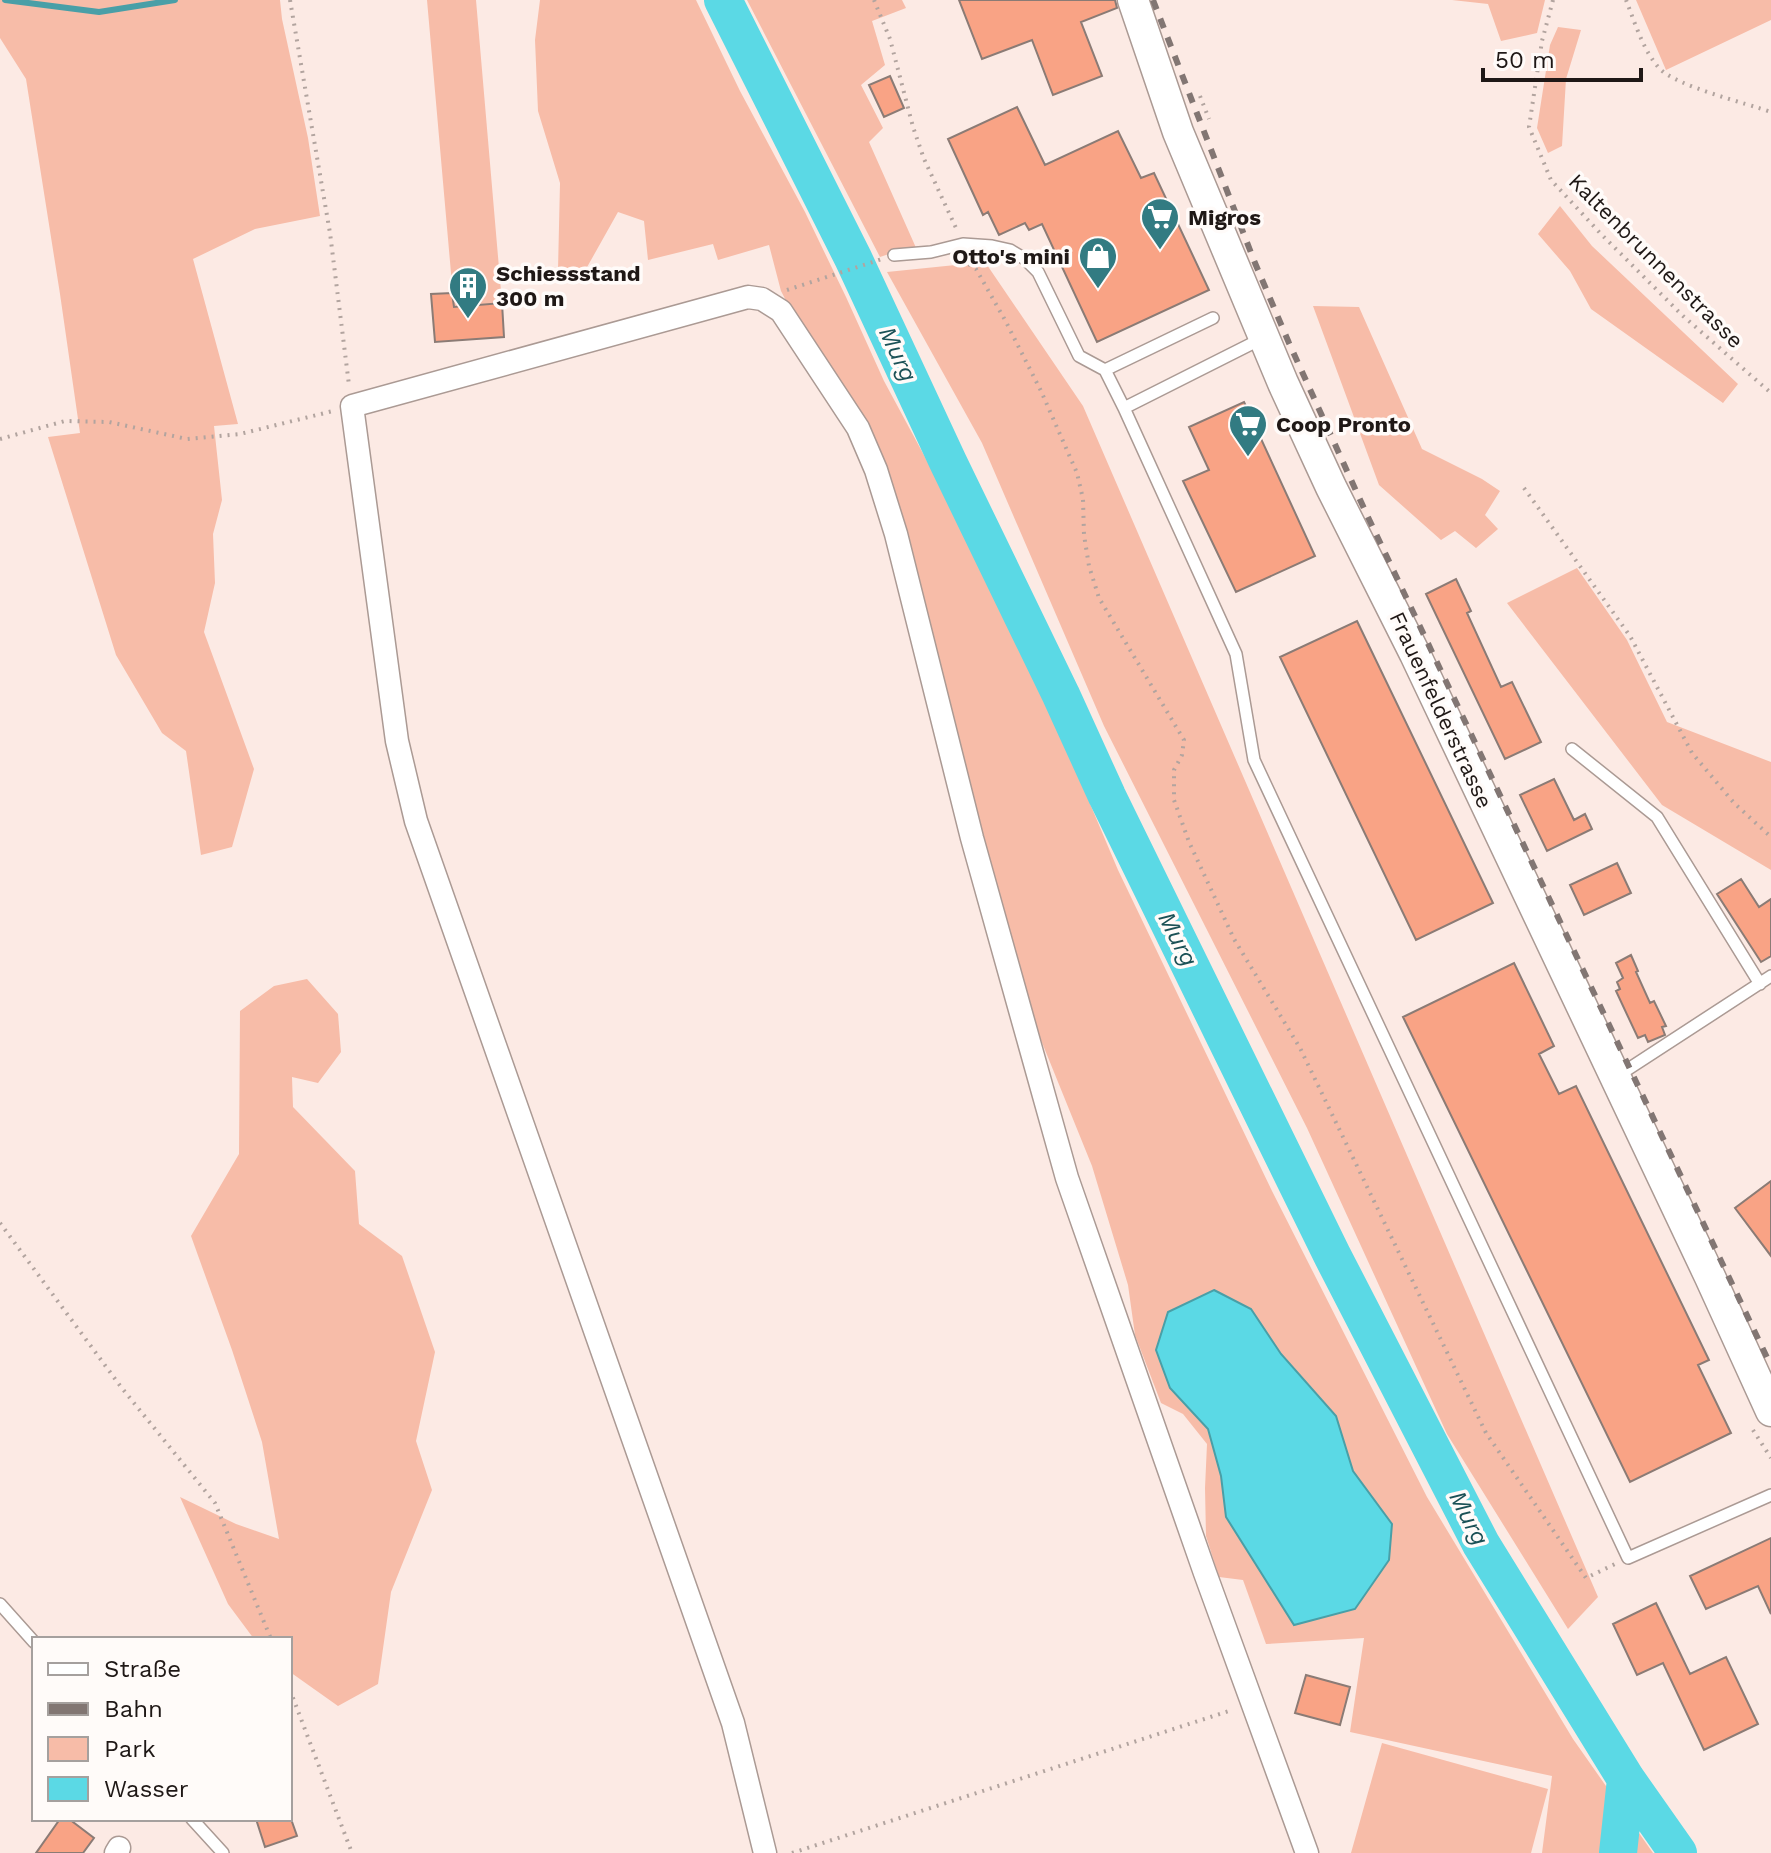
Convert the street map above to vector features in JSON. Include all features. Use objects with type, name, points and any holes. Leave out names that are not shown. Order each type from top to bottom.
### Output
[{"type":"main road","name":"Frauenfelderstrasse","points":[[1133,0],[1178,132],[1264,338],[1331,487],[1390,602],[1771,1411]]},
{"type":"street","points":[[765,1853],[733,1723],[416,821],[397,741],[352,406],[724,296],[762,299],[781,311],[858,428],[876,470],[896,534],[972,838],[1067,1178],[1307,1853]]},
{"type":"lane","points":[[894,255],[931,252],[963,244],[1010,250],[1038,272],[1079,356],[1105,370],[1236,654],[1254,760],[1628,1558],[1771,1495]]},
{"type":"lane","points":[[1105,370],[1213,318]]},
{"type":"lane","points":[[1124,408],[1264,338]]},
{"type":"lane","points":[[1572,749],[1657,817],[1760,984]]},
{"type":"lane","points":[[1615,1077],[1771,976]]},
{"type":"lane","points":[[0,1604],[32,1640]]},
{"type":"lane","points":[[194,1821],[223,1853]]},
{"type":"path","points":[[0,439],[65,421],[109,422],[187,439],[240,434],[352,406],[330,233],[290,0]]},
{"type":"path","points":[[874,0],[890,39],[924,159],[963,244]]},
{"type":"path","name":"Kaltenbrunnenstrasse","points":[[1553,0],[1542,41],[1529,127],[1551,180],[1683,316],[1771,393]]},
{"type":"path","points":[[1626,0],[1645,46],[1660,70],[1677,81],[1771,112]]},
{"type":"path","points":[[1200,96],[1209,119]]},
{"type":"path","points":[[931,252],[961,259],[976,269],[1041,391],[1077,473],[1083,499],[1089,566],[1099,598],[1184,740],[1182,755],[1174,770],[1174,800],[1189,842],[1234,939],[1300,1048],[1486,1433],[1586,1578],[1628,1558]]},
{"type":"path","points":[[762,299],[894,255]]},
{"type":"path","points":[[1524,488],[1630,636],[1692,753],[1734,803],[1771,837]]},
{"type":"path","points":[[0,1223],[121,1387],[215,1503],[270,1637]]},
{"type":"path","points":[[1765,1449],[1771,1458]]},
{"type":"path","points":[[292,1695],[352,1853]]},
{"type":"path","points":[[792,1853],[1253,1703]]},
{"type":"green space","points":[[0,0],[280,0],[308,138],[320,216],[255,229],[193,259],[238,424],[214,426],[222,500],[213,534],[215,583],[204,632],[254,769],[232,847],[201,855],[186,751],[162,733],[116,655],[48,437],[80,433],[26,79],[0,38]]},
{"type":"green space","points":[[427,0],[476,0],[502,303],[454,307]]},
{"type":"green space","points":[[540,0],[696,0],[740,91],[805,212],[884,381],[960,522],[1061,735],[1118,870],[1272,1191],[1427,1497],[1573,1739],[1653,1853],[1542,1853],[1552,1776],[1350,1732],[1364,1638],[1266,1644],[1243,1580],[1219,1577],[1206,1536],[1207,1444],[1183,1414],[1161,1403],[1135,1335],[1128,1285],[1092,1166],[1009,961],[902,526],[781,291],[769,245],[718,260],[713,244],[648,260],[644,221],[618,212],[586,269],[558,270],[560,183],[538,111],[535,40]],"holes":[[[1251,1309],[1281,1354],[1336,1416],[1353,1471],[1392,1524],[1226,1517],[1221,1476],[1208,1429]]]},
{"type":"green space","points":[[747,0],[902,0],[906,8],[872,21],[885,65],[861,85],[883,128],[869,142],[917,250],[880,257]]},
{"type":"green space","points":[[1452,0],[1545,0],[1537,33],[1501,41],[1488,4]]},
{"type":"green space","points":[[1636,0],[1771,0],[1771,20],[1666,70]]},
{"type":"green space","points":[[1558,27],[1581,30],[1566,79],[1562,146],[1548,153],[1537,128],[1550,45]]},
{"type":"green space","points":[[1560,206],[1592,246],[1738,384],[1723,403],[1591,309],[1570,271],[1538,234]]},
{"type":"green space","points":[[985,262],[1083,406],[1598,1597],[1568,1629],[1447,1434],[1307,1128],[1104,726],[982,443],[887,272]]},
{"type":"green space","points":[[1313,306],[1359,307],[1422,449],[1500,491],[1485,515],[1498,529],[1476,548],[1455,531],[1441,540],[1379,485]]},
{"type":"green space","points":[[1577,568],[1627,640],[1667,722],[1771,762],[1771,870],[1662,805],[1507,603]]},
{"type":"green space","points":[[307,979],[338,1014],[341,1052],[318,1083],[292,1077],[293,1107],[355,1171],[359,1224],[402,1256],[435,1352],[416,1441],[432,1490],[391,1592],[378,1684],[338,1706],[292,1673],[292,1637],[253,1637],[228,1604],[180,1497],[236,1524],[279,1539],[262,1442],[191,1236],[239,1154],[240,1011],[274,986]]},
{"type":"green space","points":[[1382,1743],[1548,1789],[1531,1853],[1351,1853]]},
{"type":"water","points":[[1214,1290],[1251,1309],[1281,1354],[1336,1416],[1353,1471],[1392,1524],[1389,1560],[1355,1609],[1294,1625],[1226,1517],[1221,1476],[1208,1429],[1170,1388],[1156,1350],[1168,1312]]},
{"type":"building","points":[[959,0],[1115,0],[1117,8],[1081,22],[1102,76],[1053,95],[1032,40],[982,59]]},
{"type":"building","points":[[890,76],[904,108],[884,117],[869,85]]},
{"type":"building","points":[[1017,107],[1045,165],[1118,131],[1141,178],[1154,173],[1209,290],[1097,342],[1042,224],[1029,230],[1025,223],[999,235],[988,212],[983,215],[948,139]]},
{"type":"building","name":"Schiessstand 300 m","points":[[452,293],[454,307],[502,303],[504,337],[435,342],[431,294]]},
{"type":"building","points":[[1244,402],[1315,556],[1236,592],[1183,481],[1209,470],[1189,427]]},
{"type":"building","points":[[1456,579],[1471,611],[1467,613],[1501,687],[1512,682],[1541,742],[1505,759],[1426,594]]},
{"type":"building","points":[[1357,621],[1493,903],[1416,940],[1280,657]]},
{"type":"building","points":[[1554,779],[1574,820],[1585,814],[1592,829],[1547,851],[1520,795]]},
{"type":"building","points":[[1617,863],[1631,893],[1584,915],[1570,885]]},
{"type":"building","points":[[1741,879],[1759,907],[1771,899],[1771,956],[1761,962],[1717,894]]},
{"type":"building","points":[[1631,955],[1650,1003],[1654,1001],[1666,1026],[1662,1027],[1665,1035],[1648,1042],[1645,1035],[1638,1038],[1616,991],[1620,989],[1617,982],[1623,978],[1616,963]]},
{"type":"building","points":[[1514,963],[1554,1046],[1539,1054],[1559,1094],[1576,1086],[1709,1360],[1698,1365],[1731,1433],[1630,1482],[1403,1017]]},
{"type":"building","points":[[1771,1181],[1771,1256],[1735,1208]]},
{"type":"building","points":[[1771,1538],[1771,1614],[1758,1586],[1706,1609],[1690,1576]]},
{"type":"building","points":[[1656,1603],[1690,1674],[1726,1657],[1758,1724],[1704,1750],[1663,1663],[1637,1675],[1613,1624]]},
{"type":"building","points":[[1306,1675],[1350,1687],[1340,1725],[1295,1713]]},
{"type":"building","points":[[59,1821],[72,1821],[94,1838],[83,1853],[36,1853]]},
{"type":"building","points":[[257,1821],[292,1821],[297,1836],[265,1847]]},
{"type":"waterway","points":[[5,0],[99,12],[175,0]]},
{"type":"waterway","name":"Murg","points":[[723,0],[853,258],[1107,796],[1332,1255],[1481,1544],[1626,1779],[1678,1853]]},
{"type":"waterway","points":[[1618,1853],[1626,1779]]},
{"type":"railway","points":[[1153,0],[1289,343],[1367,515],[1771,1366]]},
{"type":"place","name":"Migros","points":[[1160,251]]},
{"type":"place","name":"Otto's mini","points":[[1098,290]]},
{"type":"place","name":"Schiessstand 300 m","points":[[468,320]]},
{"type":"place","name":"Coop Pronto","points":[[1248,458]]}]
